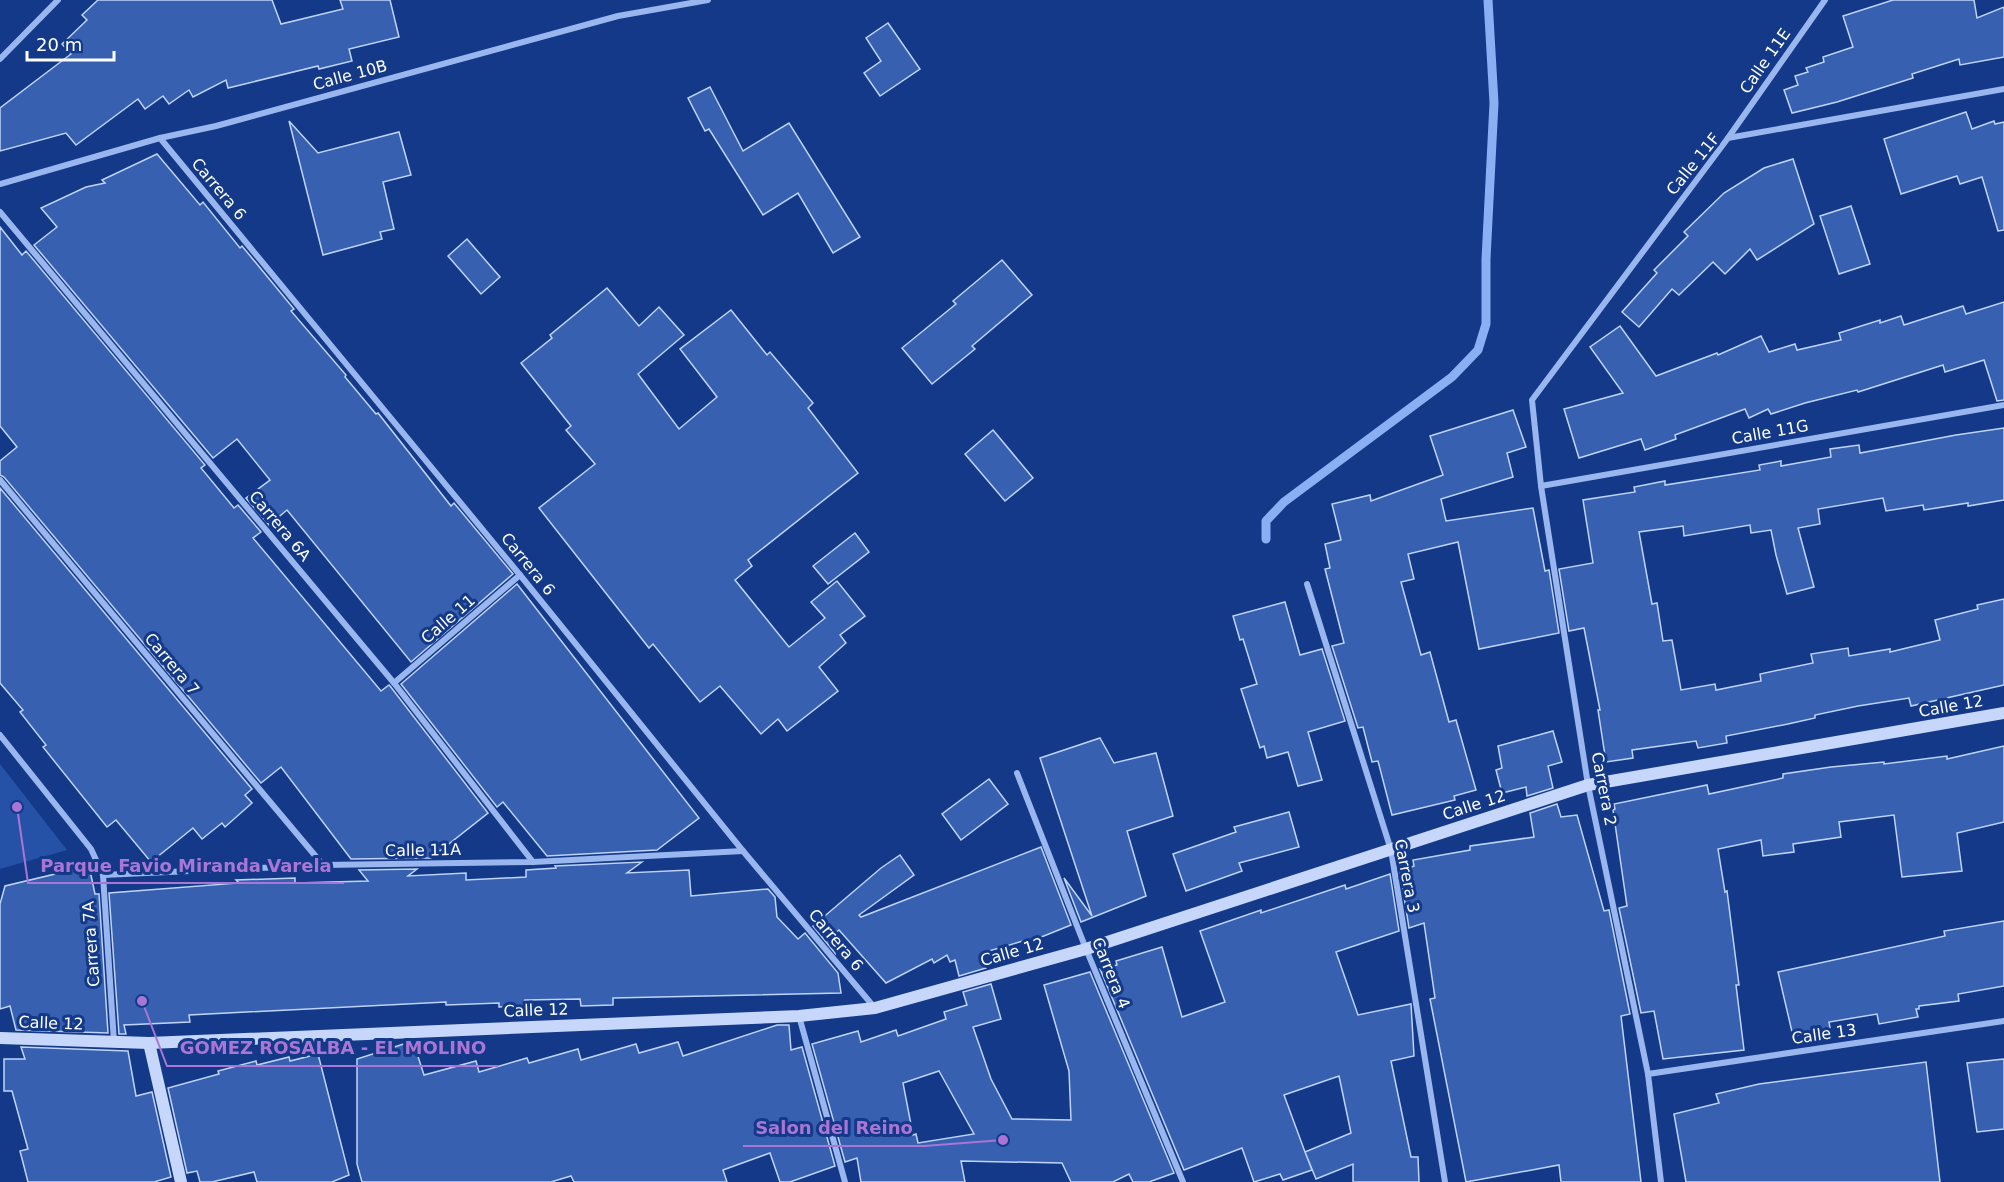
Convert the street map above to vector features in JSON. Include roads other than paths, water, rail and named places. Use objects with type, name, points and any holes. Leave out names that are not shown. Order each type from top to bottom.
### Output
[{"type":"street","points":[[0,59],[58,0]]},
{"type":"street","name":"Calle 10B","points":[[0,184],[160,138],[216,126],[618,16],[708,0]]},
{"type":"street","name":"Calle 11E","points":[[1728,138],[1825,0]]},
{"type":"street","name":"Calle 11F","points":[[1532,400],[1728,138],[2004,89]]},
{"type":"street","name":"Carrera 6","points":[[160,138],[520,575],[743,851],[875,1008]]},
{"type":"street","name":"Carrera 6A","points":[[0,212],[394,683],[532,862]]},
{"type":"street","name":"Carrera 2","points":[[1532,400],[1541,486],[1588,785],[1648,1074],[1661,1182]]},
{"type":"street","name":"Calle 11G","points":[[1541,486],[2004,405]]},
{"type":"street","name":"Carrera 7","points":[[0,480],[323,865]]},
{"type":"street","name":"Calle 11","points":[[394,683],[520,575]]},
{"type":"street","name":"Carrera 3","points":[[1307,584],[1391,850],[1445,1182]]},
{"type":"street","name":"Calle 12","points":[[0,1038],[149,1043],[799,1016],[875,1008],[1086,949],[1588,785],[2004,713]]},
{"type":"street","name":"Carrera 7A","points":[[0,735],[91,849],[103,875],[114,1042]]},
{"type":"street","name":"Carrera 4","points":[[1017,773],[1086,949],[1183,1182]]},
{"type":"street","name":"Calle 11A","points":[[103,875],[323,865],[532,862],[743,851]]},
{"type":"street","points":[[799,1016],[845,1182]]},
{"type":"street","name":"Calle 13","points":[[1648,1074],[2004,1021]]},
{"type":"street","points":[[149,1043],[181,1182]]},
{"type":"waterway","points":[[1266,539],[1266,521],[1284,502],[1452,377],[1478,350],[1486,324],[1486,259],[1494,103],[1488,0]]},
{"type":"place","name":"Parque Favio Miranda Varela","points":[[17,807]]},
{"type":"place","name":"GOMEZ ROSALBA - EL MOLINO","points":[[142,1001]]},
{"type":"place","name":"Salon del Reino","points":[[1003,1140]]}]
